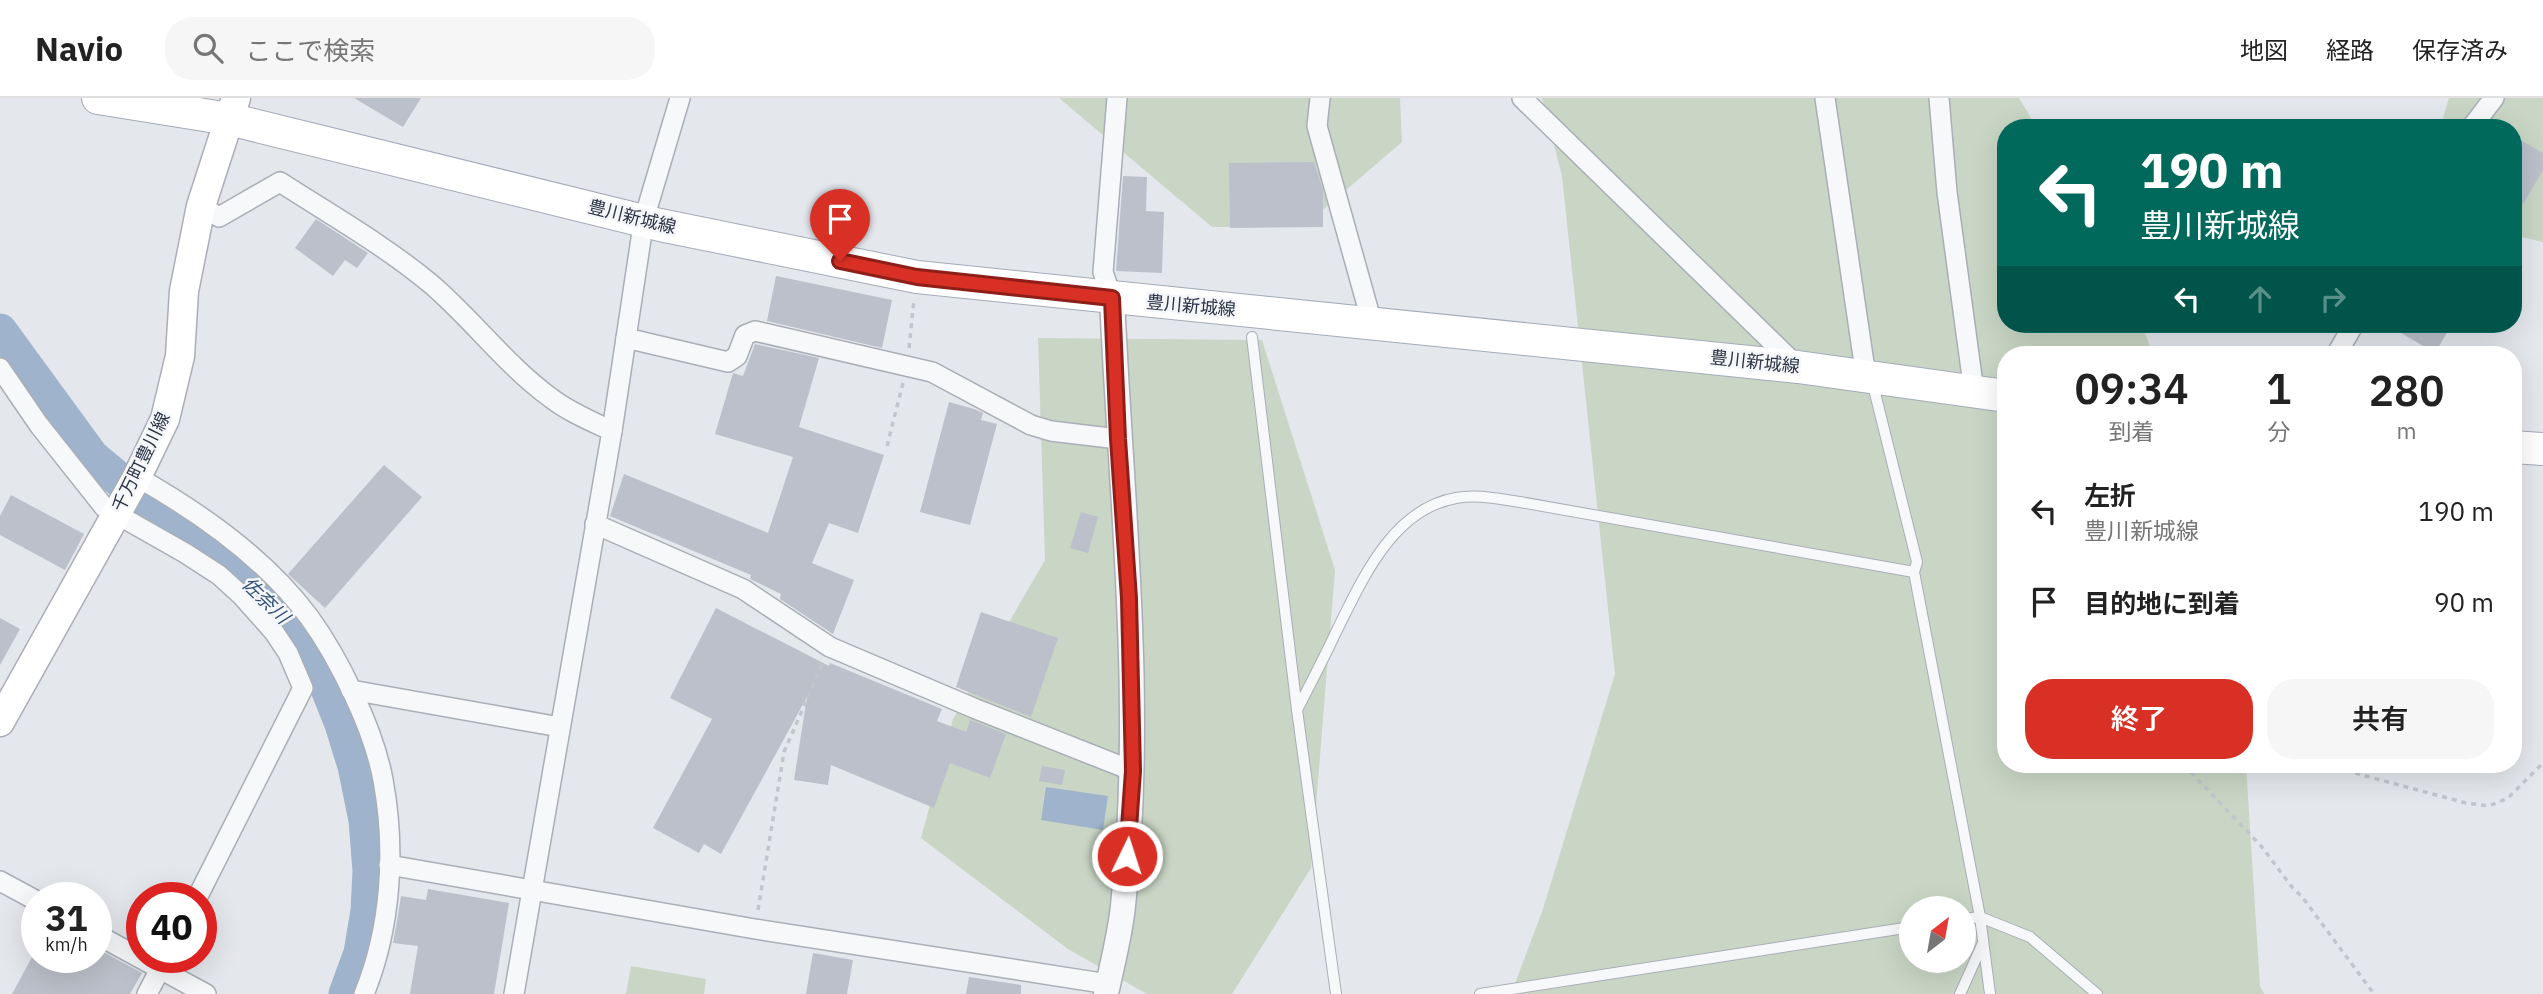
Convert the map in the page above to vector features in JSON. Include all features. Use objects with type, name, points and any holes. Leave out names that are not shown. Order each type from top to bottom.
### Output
[{"type":"main road","name":"豊川新城線","points":[[98,98],[233,108],[660,225],[917,277],[1798,367],[1871,375],[1997,395]]},
{"type":"main road","name":"千万町豊川線","points":[[0,722],[137,477],[165,419],[180,356],[184,291],[201,206],[233,108]]},
{"type":"main road","points":[[2522,448],[2543,449]]},
{"type":"street","points":[[514,994],[612,431],[644,219],[680,98]]},
{"type":"street","points":[[388,864],[1107,989],[1123,908],[1133,771],[1128,573],[1118,439],[1112,298],[1103,272],[1117,98]]},
{"type":"street","points":[[1320,98],[1317,126],[1372,323]]},
{"type":"street","points":[[1522,98],[1798,367]]},
{"type":"street","points":[[1825,98],[1866,370],[1871,375]]},
{"type":"street","points":[[1938,98],[1947,192],[1974,392]]},
{"type":"street","points":[[2478,119],[2494,98]]},
{"type":"street","points":[[201,206],[219,216],[280,182],[379,246],[431,284],[531,383],[552,399],[575,414],[612,431]]},
{"type":"street","points":[[626,338],[728,362],[737,356],[745,335],[755,331],[932,372],[1031,425],[1051,431],[1118,439]]},
{"type":"street","points":[[0,368],[39,425],[104,507],[219,575],[242,596],[288,653],[303,688],[205,882]]},
{"type":"street","points":[[137,477],[226,536],[275,579],[308,616],[351,690],[383,778],[388,823],[386,912],[377,958],[364,994]]},
{"type":"street","points":[[595,524],[743,589],[830,647],[1133,771]]},
{"type":"street","points":[[351,690],[560,727]]},
{"type":"street","points":[[0,881],[21,892]]},
{"type":"street","points":[[147,994],[159,973]]},
{"type":"street","points":[[178,973],[206,994]]},
{"type":"lane","points":[[1252,337],[1297,710],[1336,994]]},
{"type":"lane","points":[[1871,375],[1917,562],[1914,572],[1980,917],[1990,994]]},
{"type":"lane","points":[[1297,710],[1368,569],[1406,524],[1433,506],[1455,498],[1480,496],[1520,502],[1914,572]]},
{"type":"lane","points":[[1976,918],[2030,937],[2097,994]]},
{"type":"lane","points":[[1480,994],[1899,929]]},
{"type":"lane","points":[[1960,994],[1982,944]]},
{"type":"path","points":[[755,929],[785,752],[830,647]]},
{"type":"path","points":[[2355,773],[2466,803],[2488,806],[2508,798],[2543,763]]},
{"type":"path","points":[[2192,773],[2262,847],[2374,994]]},
{"type":"green space","points":[[1059,98],[1400,98],[1402,142],[1303,227],[1212,227]]},
{"type":"green space","points":[[1542,98],[2019,98],[2032,119],[1997,119],[1997,333],[2145,333],[2150,346],[1997,346],[1997,773],[2247,773],[2260,986],[2264,994],[1511,994],[1543,909],[1615,674],[1562,176]]},
{"type":"green space","points":[[2449,98],[2543,98],[2543,242],[2522,237],[2522,119],[2443,119]]},
{"type":"green space","points":[[1038,338],[1262,340],[1335,570],[1311,868],[1232,994],[1147,994],[1068,949],[921,838],[953,719],[1045,560]]},
{"type":"green space","points":[[631,966],[706,979],[704,994],[626,994]]},
{"type":"water","points":[[1046,787],[1108,796],[1103,830],[1041,820]]},
{"type":"building","points":[[354,98],[421,98],[403,127]]},
{"type":"building","points":[[2522,141],[2543,153],[2543,170],[2522,206]]},
{"type":"building","points":[[1314,162],[1323,191],[1323,227],[1230,228],[1229,163]]},
{"type":"building","points":[[1123,176],[1147,177],[1146,211],[1164,212],[1162,273],[1116,271]]},
{"type":"building","points":[[316,219],[368,253],[357,268],[345,260],[333,276],[295,248]]},
{"type":"building","points":[[776,276],[892,300],[882,348],[767,321]]},
{"type":"building","points":[[2401,333],[2447,333],[2439,346],[2423,346]]},
{"type":"building","points":[[755,344],[819,358],[799,427],[884,455],[858,533],[829,523],[812,563],[854,580],[833,634],[780,599],[781,594],[750,579],[751,575],[610,516],[624,474],[768,533],[793,457],[715,434],[733,373],[743,376]]},
{"type":"building","points":[[949,402],[983,413],[981,420],[997,424],[970,525],[920,512]]},
{"type":"building","points":[[384,465],[422,497],[325,608],[288,574]]},
{"type":"building","points":[[11,495],[84,534],[65,570],[0,535],[0,516]]},
{"type":"building","points":[[1081,512],[1098,517],[1088,553],[1070,548]]},
{"type":"building","points":[[716,608],[829,666],[830,663],[942,709],[937,721],[966,732],[970,720],[1006,734],[990,778],[950,763],[934,808],[831,765],[828,785],[794,780],[807,697],[721,854],[704,844],[699,853],[653,828],[712,719],[670,698]]},
{"type":"building","points":[[981,612],[1058,638],[1031,717],[956,687]]},
{"type":"building","points":[[0,618],[20,629],[0,665]]},
{"type":"building","points":[[1042,766],[1065,770],[1062,785],[1039,781]]},
{"type":"building","points":[[428,889],[509,903],[494,994],[410,994],[418,946],[393,943],[401,896],[426,900]]},
{"type":"building","points":[[813,953],[853,960],[847,994],[806,994]]},
{"type":"building","points":[[112,957],[126,964],[126,973],[142,973],[130,994],[12,994],[23,973],[112,973]]},
{"type":"building","points":[[969,977],[1021,985],[1021,994],[966,994]]},
{"type":"waterway","name":"佐奈川","points":[[0,331],[92,457],[190,538],[266,595],[293,624],[325,681],[355,766],[366,820],[370,871],[368,911],[361,953],[346,994]]},
{"type":"route","points":[[840,261],[917,277],[1112,298],[1129,598],[1133,771],[1127,856]]}]
